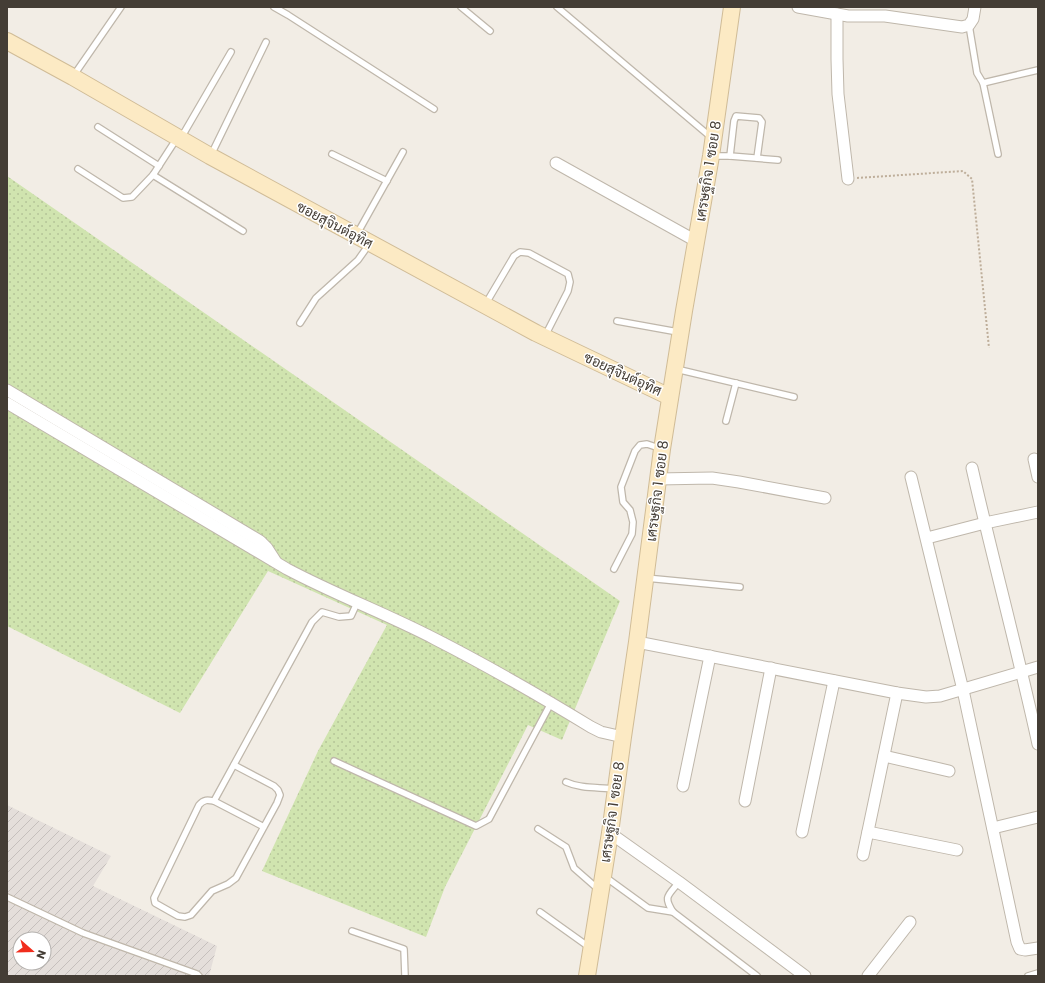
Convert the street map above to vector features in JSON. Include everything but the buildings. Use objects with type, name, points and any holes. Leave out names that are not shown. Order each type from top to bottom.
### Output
[{"type":"street","points":[[798,7],[848,16],[885,16],[957,27],[969,25],[973,19],[975,7]]},
{"type":"street","name":"เศรษฐกิจ 1 ซอย 8","points":[[587,976],[638,642],[658,479],[674,369],[714,139],[728,9]]},
{"type":"street","points":[[837,14],[838,94],[848,179]]},
{"type":"street","name":"ซอยสุจินต์อุทิศ","points":[[7,41],[73,77],[210,156],[485,305],[545,337],[670,397]]},
{"type":"street","points":[[556,164],[696,241]]},
{"type":"street","points":[[7,390],[260,541],[267,548],[276,562]]},
{"type":"street","points":[[7,403],[276,562],[320,586],[435,639],[492,668],[591,727],[601,732],[623,738]]},
{"type":"street","points":[[1034,459],[1038,477]]},
{"type":"street","points":[[972,468],[1038,744]]},
{"type":"street","points":[[912,477],[963,690],[1016,942],[1020,949],[1025,950],[1038,948]]},
{"type":"street","points":[[658,479],[712,478],[825,498]]},
{"type":"street","points":[[927,538],[985,523],[1038,512]]},
{"type":"street","points":[[638,642],[834,681],[926,697],[940,696],[963,690],[1038,667]]},
{"type":"street","points":[[682,786],[710,656]]},
{"type":"street","points":[[744,801],[772,668]]},
{"type":"street","points":[[802,832],[834,681]]},
{"type":"street","points":[[863,855],[897,693]]},
{"type":"street","points":[[884,756],[949,771]]},
{"type":"street","points":[[993,828],[1038,817]]},
{"type":"street","points":[[868,832],[957,850]]},
{"type":"street","points":[[610,833],[679,882],[805,976]]},
{"type":"street","points":[[870,975],[910,922]]},
{"type":"lane","points":[[73,77],[121,7]]},
{"type":"lane","points":[[274,7],[434,109]]},
{"type":"lane","points":[[461,7],[490,31]]},
{"type":"lane","points":[[558,7],[714,139]]},
{"type":"lane","points":[[969,25],[977,73],[983,83],[998,154]]},
{"type":"lane","points":[[210,156],[266,42]]},
{"type":"lane","points":[[78,169],[123,198],[132,197],[153,175],[179,138],[231,52]]},
{"type":"lane","points":[[983,83],[1038,70]]},
{"type":"lane","points":[[730,156],[734,121],[736,116],[759,118],[762,122],[757,158]]},
{"type":"lane","points":[[98,127],[159,166]]},
{"type":"lane","points":[[300,323],[316,298],[358,260],[363,239],[386,181],[403,152]]},
{"type":"lane","points":[[332,154],[386,181]]},
{"type":"lane","points":[[711,156],[778,160]]},
{"type":"lane","points":[[153,175],[243,231]]},
{"type":"lane","points":[[485,305],[514,256],[520,252],[529,253],[568,274],[570,282],[568,291],[545,337]]},
{"type":"lane","points":[[617,321],[681,333]]},
{"type":"lane","points":[[674,369],[794,397]]},
{"type":"lane","points":[[726,421],[736,383]]},
{"type":"lane","points":[[614,569],[632,534],[633,522],[630,510],[623,502],[621,487],[635,451],[640,445],[647,444],[662,449]]},
{"type":"lane","points":[[646,578],[740,587]]},
{"type":"lane","points":[[214,801],[312,622],[322,612],[339,617],[351,616],[358,603]]},
{"type":"lane","points":[[334,761],[476,826],[489,819],[551,703]]},
{"type":"lane","points":[[234,765],[274,786],[280,795],[264,827],[236,878],[228,884],[212,891],[191,915],[185,917],[178,916],[155,903],[154,898],[199,805],[203,801],[214,801],[264,827]]},
{"type":"lane","points":[[566,782],[572,785],[584,787],[616,789]]},
{"type":"lane","points":[[538,829],[566,847],[574,868],[600,890]]},
{"type":"lane","points":[[603,875],[648,908],[673,912]]},
{"type":"lane","points":[[679,882],[668,896],[667,902],[673,912],[757,976]]},
{"type":"lane","points":[[7,897],[83,933],[199,976]]},
{"type":"lane","points":[[540,912],[591,949]]},
{"type":"lane","points":[[352,931],[404,949],[405,976]]},
{"type":"lane","points":[[1028,976],[1038,973]]},
{"type":"path","points":[[848,179],[963,170],[972,179],[989,348]]},
{"type":"shaded area","points":[[7,805],[111,856],[93,886],[217,946],[209,976],[7,976]]},
{"type":"green space","points":[[7,176],[620,601],[562,740],[528,725],[445,887],[426,937],[262,871],[318,751],[387,625],[268,571],[180,713],[7,626]]}]
